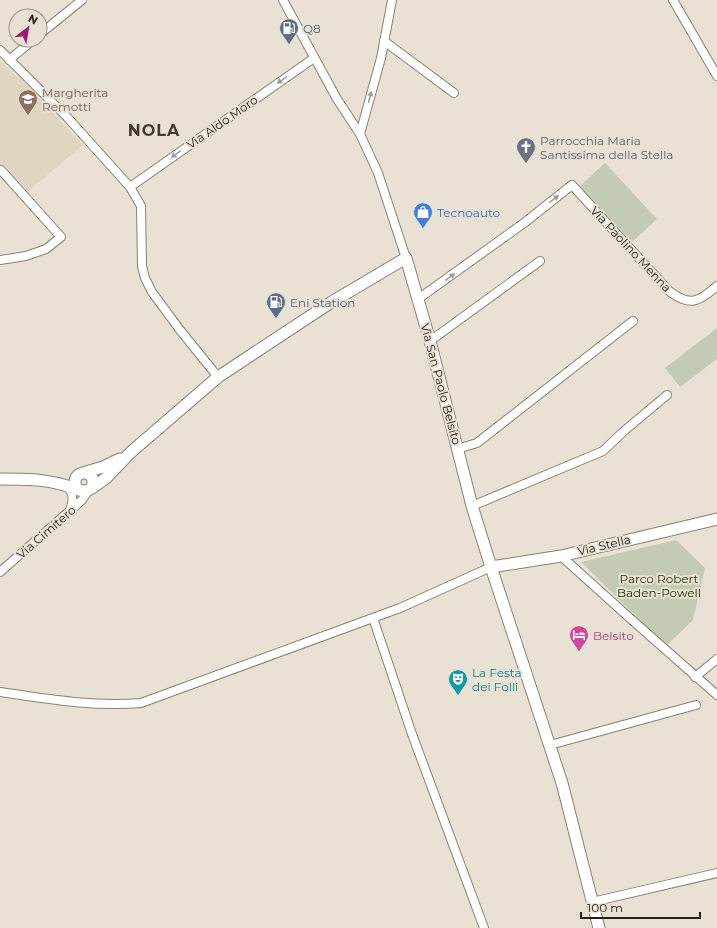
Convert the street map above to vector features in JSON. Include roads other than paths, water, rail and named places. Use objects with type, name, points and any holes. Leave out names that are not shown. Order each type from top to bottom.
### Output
[{"type":"main road","name":"Via San Paolo Belsito","points":[[406,258],[430,341],[472,506],[562,783],[599,928]]},
{"type":"main road","points":[[0,479],[35,479],[82,473],[117,462],[131,452],[218,377],[330,303],[406,258]]},
{"type":"main road","points":[[35,479],[64,484],[87,489],[93,485],[93,478],[89,474],[82,473],[77,476],[74,482],[77,488],[87,489],[106,478],[131,452]]},
{"type":"main road","name":"Via Stella","points":[[491,567],[561,556],[717,519]]},
{"type":"street","points":[[48,28],[82,0]]},
{"type":"street","name":"Via San Paolo Belsito","points":[[283,0],[337,99],[360,134],[378,173],[406,258]]},
{"type":"street","points":[[360,134],[384,41],[392,0]]},
{"type":"street","points":[[672,0],[717,76]]},
{"type":"street","points":[[384,41],[454,93]]},
{"type":"street","points":[[9,60],[23,48]]},
{"type":"street","points":[[0,50],[67,117],[130,187],[141,206],[142,266],[145,278],[152,292],[180,330],[218,377]]},
{"type":"street","name":"Via Aldo Moro","points":[[130,187],[314,58]]},
{"type":"street","points":[[0,171],[1,170],[61,237],[46,249],[26,256],[0,260]]},
{"type":"street","name":"Via Paolino Menna","points":[[418,299],[524,223],[572,185],[669,291],[678,298],[686,300],[700,299],[717,286]]},
{"type":"street","points":[[430,341],[540,262]]},
{"type":"street","points":[[457,449],[477,443],[633,321]]},
{"type":"street","points":[[472,506],[603,451],[624,431],[667,395]]},
{"type":"street","points":[[64,484],[71,490],[73,496],[70,511]]},
{"type":"street","name":"Via Cimitero","points":[[0,572],[82,500],[87,489]]},
{"type":"street","points":[[561,556],[717,695]]},
{"type":"street","points":[[0,692],[69,703],[118,705],[141,703],[400,608],[491,567]]},
{"type":"street","points":[[373,618],[412,734],[484,928]]},
{"type":"street","points":[[695,677],[717,659]]},
{"type":"street","points":[[550,745],[696,705]]},
{"type":"street","points":[[592,902],[717,873]]},
{"type":"place","name":"Q8","points":[[289,45]]},
{"type":"place","name":"Margherita Remotti","points":[[28,116]]},
{"type":"place","name":"Parrocchia Maria Santissima della Stella","points":[[526,164]]},
{"type":"place","name":"Tecnoauto","points":[[423,229]]},
{"type":"place","name":"Eni Station","points":[[276,319]]},
{"type":"place","name":"Belsito","points":[[579,652]]},
{"type":"place","name":"La Festa dei Folli","points":[[458,696]]},
{"type":"district","name":"NOLA","points":[[154,130]]},
{"type":"park label","name":"Parco Robert Baden-Powell","points":[[659,585]]}]
